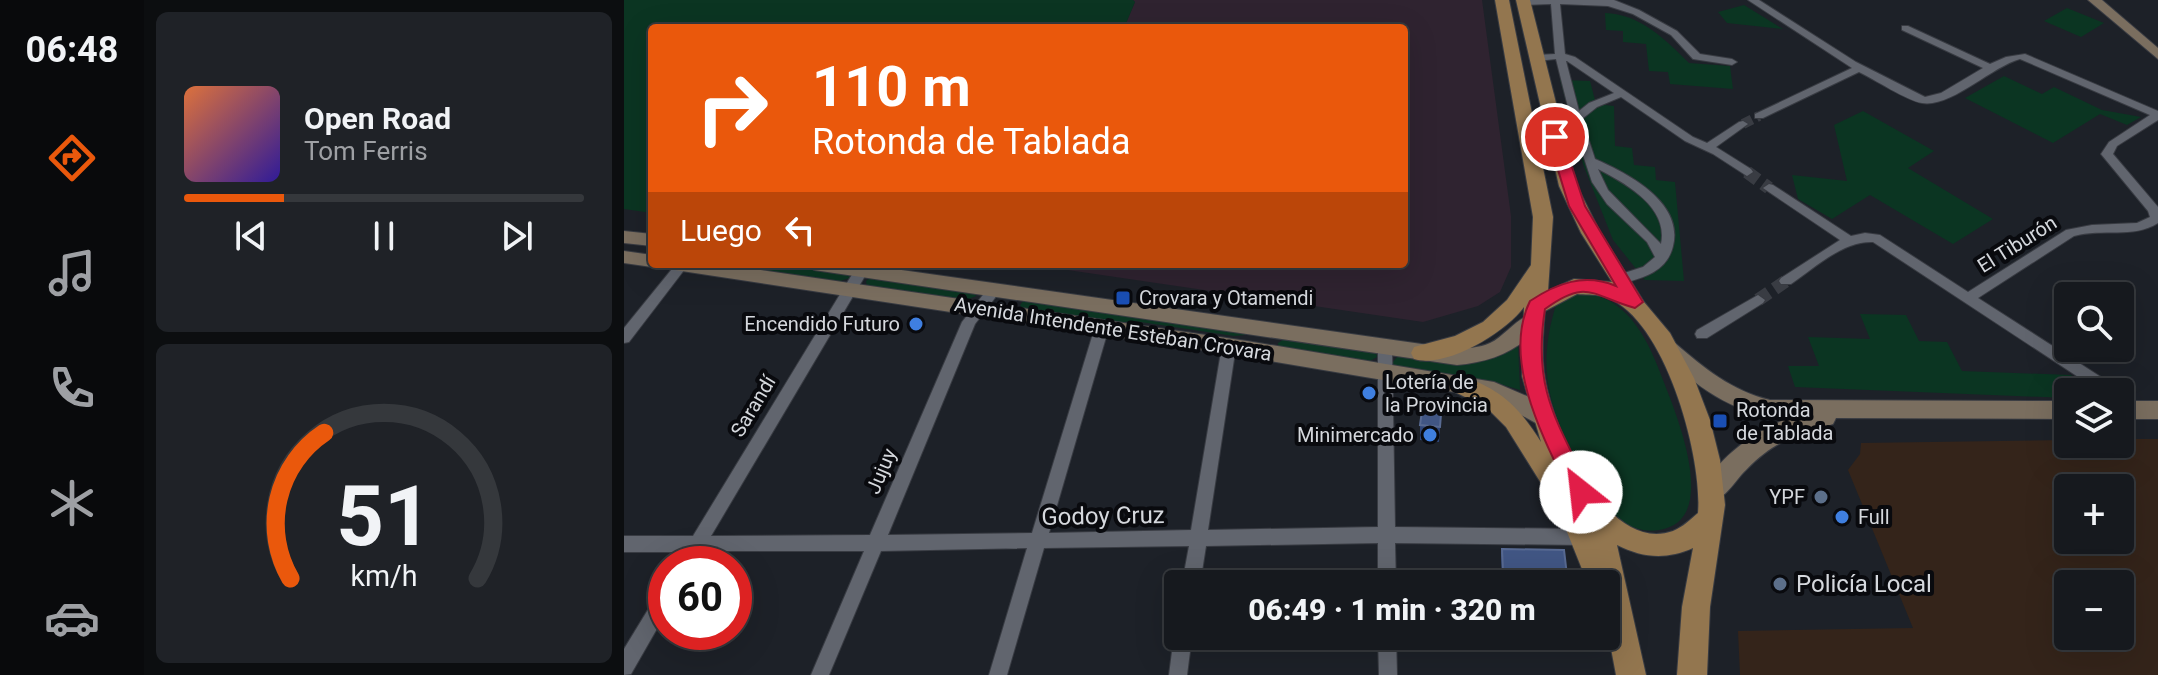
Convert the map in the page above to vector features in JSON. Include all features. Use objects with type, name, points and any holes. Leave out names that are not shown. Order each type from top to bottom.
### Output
[{"type":"main road","points":[[1502,0],[1539,193],[1544,238],[1532,304],[1533,377],[1543,418],[1591,510],[1609,570]]},
{"type":"main road","points":[[2094,0],[2158,55]]},
{"type":"main road","points":[[2105,0],[2158,45]]},
{"type":"main road","points":[[1524,1],[1568,186],[1585,221],[1635,302],[1668,348],[1706,382],[1741,402],[1770,409],[2054,410]]},
{"type":"main road","points":[[624,237],[648,240]]},
{"type":"main road","points":[[624,257],[648,260]]},
{"type":"main road","name":"Avenida Intendente Esteban Crovara","points":[[703,268],[1229,346],[1459,384],[1509,396],[1543,418]]},
{"type":"main road","name":"Avenida Intendente Esteban Crovara","points":[[841,268],[1457,357],[1487,355],[1515,338],[1532,304]]},
{"type":"main road","points":[[1422,353],[1472,341],[1566,287],[1607,288],[1635,302]]},
{"type":"main road","points":[[1668,348],[1697,423],[1711,506],[1695,605],[1692,675]]},
{"type":"main road","points":[[1459,384],[1495,401],[1514,420],[1563,495],[1596,570]]},
{"type":"main road","points":[[2134,407],[2158,410]]},
{"type":"main road","points":[[1591,510],[1617,531],[1648,544],[1679,542],[1711,506],[1750,449],[1782,431],[1816,419],[1874,411]]},
{"type":"main road","points":[[1620,630],[1631,675]]},
{"type":"street","points":[[1753,0],[1859,68],[1929,101],[2016,57],[2028,58],[2158,115]]},
{"type":"street","points":[[1524,1],[1609,2],[1636,12],[1674,33],[1697,57],[1732,62]]},
{"type":"street","points":[[1555,1],[1555,33],[1562,56],[1564,83],[1601,189],[1652,240],[1662,257]]},
{"type":"street","points":[[1905,28],[1990,68]]},
{"type":"street","points":[[1537,58],[1562,56],[1689,139],[1747,172]]},
{"type":"street","points":[[1759,116],[1859,68]]},
{"type":"street","points":[[1576,119],[1593,105],[1620,94]]},
{"type":"street","name":"El Tiburón","points":[[2092,378],[1970,297],[2070,233],[2089,228],[2142,227],[2156,219],[2154,210],[2110,159],[2107,149],[2158,115]]},
{"type":"street","points":[[1707,148],[1743,124]]},
{"type":"street","points":[[1591,161],[1627,179],[1656,205],[1669,231],[1670,240],[1662,257],[1650,271],[1620,279]]},
{"type":"street","points":[[1769,188],[1848,240]]},
{"type":"street","points":[[1786,281],[1848,240],[1862,236],[1883,241],[1970,297]]},
{"type":"street","points":[[624,338],[680,268]]},
{"type":"street","name":"Sarandí","points":[[695,546],[861,271]]},
{"type":"street","name":"Jujuy","points":[[820,675],[969,322],[994,290]]},
{"type":"street","points":[[1702,334],[1758,300]]},
{"type":"street","points":[[998,675],[1102,327]]},
{"type":"street","points":[[1193,570],[1229,346]]},
{"type":"street","points":[[1385,347],[1387,570]]},
{"type":"street","name":"Godoy Cruz","points":[[624,544],[1387,535],[1583,537]]},
{"type":"street","points":[[624,667],[648,626]]},
{"type":"street","points":[[1178,675],[1181,650]]},
{"type":"street","points":[[1387,650],[1388,675]]},
{"type":"shaded area","points":[[1133,0],[1482,0],[1511,216],[1511,267],[1500,292],[1478,306],[1423,322],[1054,268],[1408,268],[1408,24],[1126,24],[1135,2]]},
{"type":"shaded area","points":[[2134,439],[2158,439],[2158,675],[1740,675],[1738,631],[1913,628],[1848,470],[1860,454],[1861,443],[2054,440],[2054,458],[2134,458]]},
{"type":"green space","points":[[624,0],[1135,2],[1126,24],[648,24],[648,212],[624,209]]},
{"type":"green space","points":[[1744,5],[1783,29],[1727,23],[1718,12]]},
{"type":"green space","points":[[2067,8],[2104,23],[2081,37],[2044,21]]},
{"type":"green space","points":[[1605,13],[1618,14],[1641,23],[1689,63],[1730,66],[1733,89],[1670,84],[1668,72],[1649,71],[1646,44],[1623,42],[1623,31],[1606,30]]},
{"type":"green space","points":[[2004,76],[2042,94],[2054,87],[2102,110],[2141,117],[2127,125],[2100,114],[2053,143],[1965,98]]},
{"type":"green space","points":[[1560,80],[1590,81],[1596,104],[1614,106],[1615,146],[1632,148],[1634,165],[1655,167],[1656,180],[1675,182],[1684,281],[1645,280],[1613,240],[1583,164]]},
{"type":"green space","points":[[1863,111],[1934,151],[1908,168],[1993,219],[1953,244],[1870,195],[1832,219],[1798,199],[1792,175],[1847,181],[1834,125]]},
{"type":"green space","points":[[748,268],[849,270],[853,277],[840,281]]},
{"type":"green space","points":[[871,277],[975,293],[976,296],[964,301],[867,286],[866,281]]},
{"type":"green space","points":[[1588,293],[1616,305],[1636,326],[1651,352],[1676,415],[1689,460],[1691,483],[1689,503],[1682,518],[1667,528],[1641,530],[1612,514],[1575,461],[1558,419],[1547,373],[1551,324],[1556,305],[1571,296]]},
{"type":"green space","points":[[1024,300],[1245,335],[1134,321],[1115,323],[1023,310],[1020,305]]},
{"type":"green space","points":[[1860,314],[1906,315],[1919,341],[1947,342],[1962,371],[2071,375],[2074,378],[2054,378],[2054,397],[1795,387],[1788,366],[1819,366],[1808,337],[1870,339]]},
{"type":"green space","points":[[1286,338],[1376,353],[1377,357],[1368,362],[1278,347],[1278,343]]},
{"type":"green space","points":[[1518,345],[1520,390],[1490,381],[1397,368],[1392,363],[1399,355],[1467,362],[1500,356]]},
{"type":"building","points":[[1422,411],[1441,414],[1440,427],[1420,425]]},
{"type":"building","points":[[1502,549],[1564,550],[1566,570],[1503,570]]},
{"type":"tunnel","points":[[1743,124],[1759,116]]},
{"type":"tunnel","points":[[1749,174],[1747,172],[1769,188]]},
{"type":"tunnel","points":[[1758,300],[1786,281]]},
{"type":"place","name":"Crovara y Otamendi","points":[[1123,298]]},
{"type":"place","name":"Encendido Futuro","points":[[916,324]]},
{"type":"place","name":"Lotería de la Provincia","points":[[1369,393]]},
{"type":"place","name":"Rotonda de Tablada","points":[[1720,421]]},
{"type":"place","name":"Minimercado","points":[[1430,435]]},
{"type":"place","name":"YPF","points":[[1821,497]]},
{"type":"place","name":"Full","points":[[1842,517]]},
{"type":"place","name":"Policía Local","points":[[1780,584]]},
{"type":"route","points":[[1555,137],[1568,186],[1577,206],[1635,302],[1607,288],[1566,287],[1536,306],[1532,320],[1533,377],[1543,418],[1581,492]]}]
